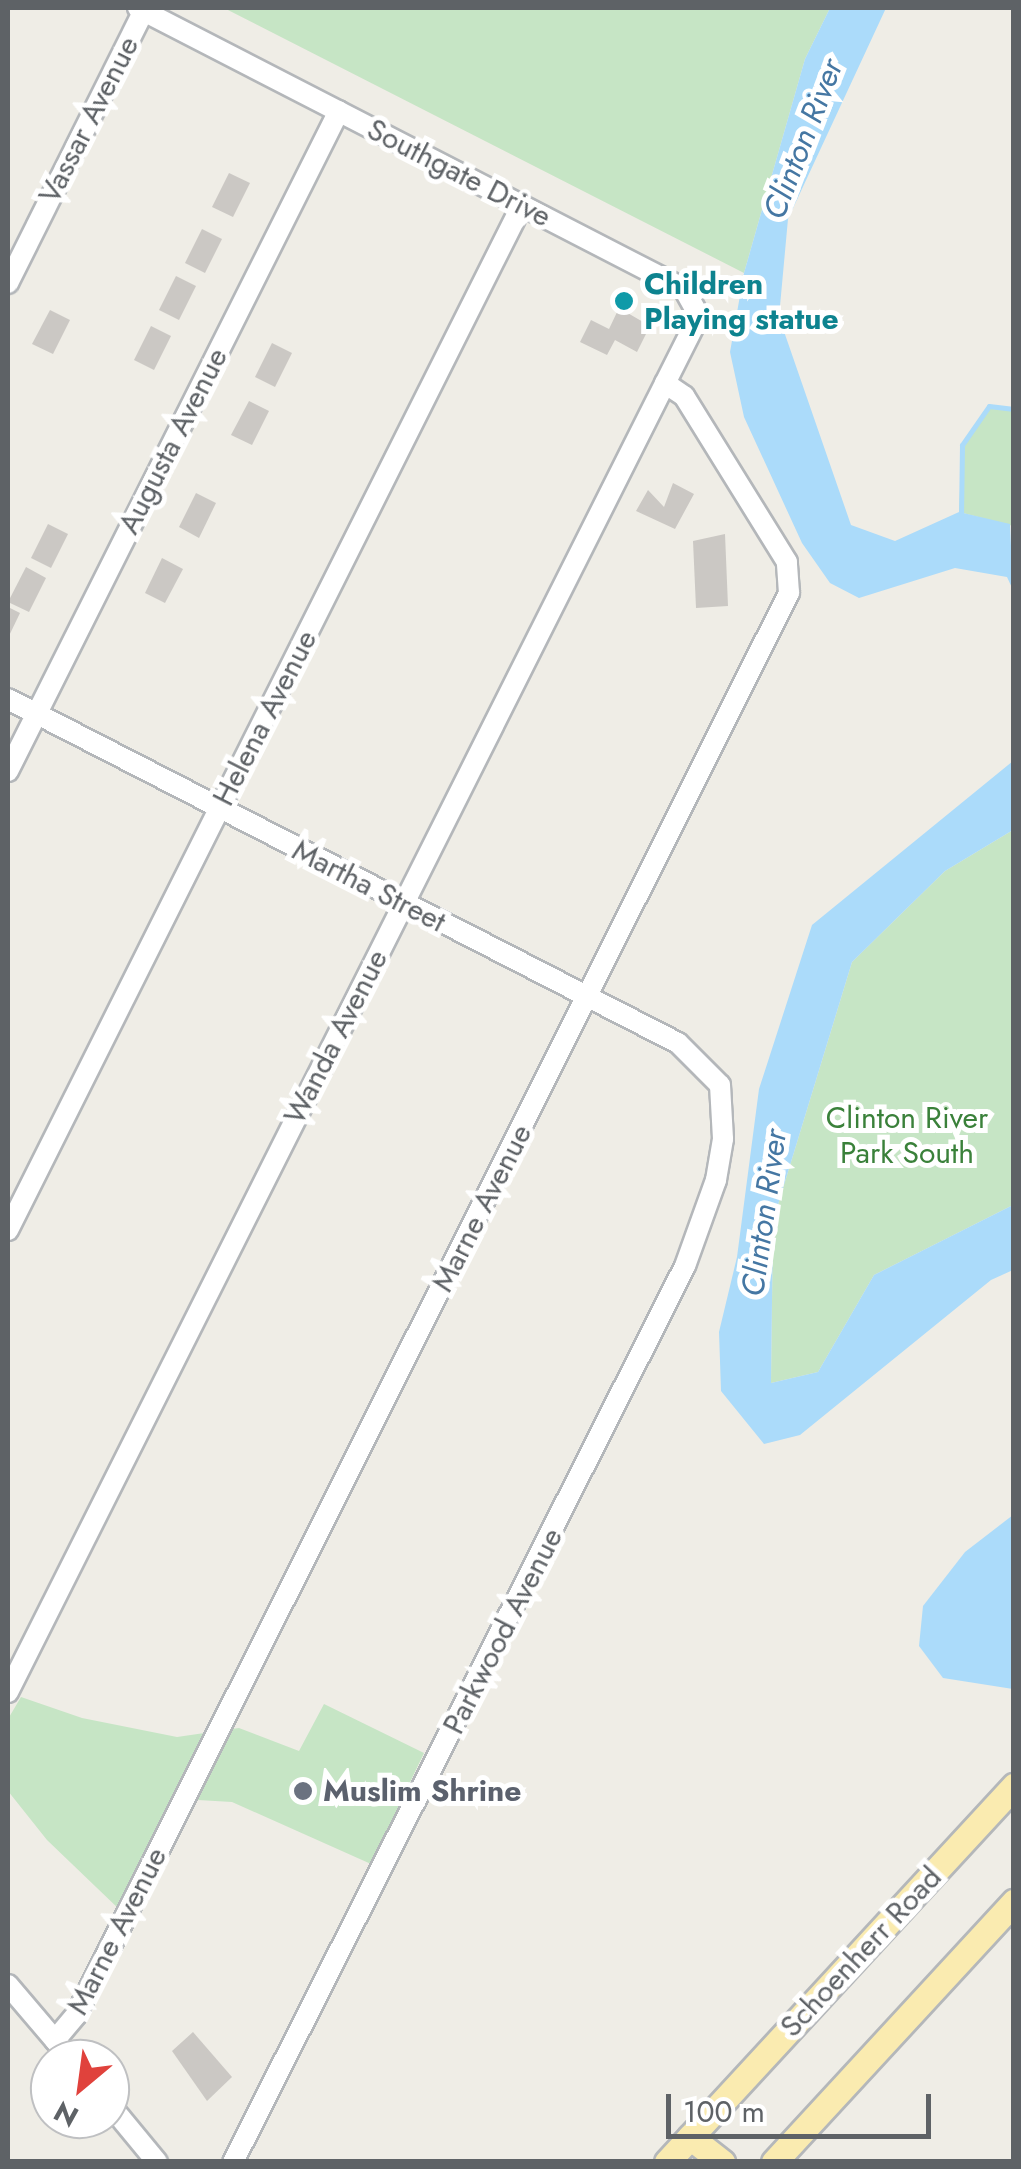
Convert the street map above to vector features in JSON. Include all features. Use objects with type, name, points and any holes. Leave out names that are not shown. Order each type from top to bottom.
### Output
[{"type":"main road","name":"Schoenherr Road","points":[[667,2162],[1014,1786]]},
{"type":"main road","points":[[774,2162],[1014,1902]]},
{"type":"main road","points":[[690,2137],[722,2162]]},
{"type":"street","name":"Southgate Drive","points":[[141,9],[691,293],[699,316],[665,383]]},
{"type":"street","name":"Vassar Avenue","points":[[8,283],[141,9]]},
{"type":"street","name":"Augusta Avenue","points":[[8,771],[339,111]]},
{"type":"street","name":"Helena Avenue","points":[[8,1230],[522,206]]},
{"type":"street","name":"Wanda Avenue","points":[[8,1692],[665,383]]},
{"type":"street","name":"Marne Avenue","points":[[56,2039],[76,2015],[790,585],[787,562],[695,413],[665,383]]},
{"type":"street","name":"Martha Street","points":[[8,699],[678,1043],[720,1085]]},
{"type":"street","name":"Parkwood Avenue","points":[[233,2162],[685,1266],[716,1180],[723,1139],[720,1085]]},
{"type":"street","points":[[8,1985],[54,2039]]},
{"type":"street","points":[[130,2130],[157,2162]]},
{"type":"green space","points":[[224,8],[830,8],[805,59],[744,273]]},
{"type":"green space","points":[[989,406],[1013,409],[1013,526],[959,512],[962,445]]},
{"type":"green space","name":"Clinton River Park South","points":[[1013,830],[1013,1205],[874,1275],[818,1372],[771,1383],[773,1221],[852,962],[945,871]]},
{"type":"green space","points":[[21,1697],[82,1718],[177,1737],[239,1728],[299,1751],[324,1704],[424,1753],[371,1864],[232,1802],[198,1800],[167,1811],[121,1911],[47,1840],[8,1791],[8,1719]]},
{"type":"water","name":"Clinton River","points":[[830,8],[886,8],[788,219],[779,317],[851,525],[895,541],[959,512],[1010,524],[1013,590],[1007,577],[955,568],[859,598],[830,583],[802,543],[744,417],[730,352],[744,273],[805,59]]},
{"type":"water","name":"Clinton River","points":[[1013,761],[1013,830],[945,871],[852,962],[773,1221],[771,1383],[818,1372],[874,1275],[1013,1205],[1013,1270],[991,1280],[800,1435],[764,1444],[721,1391],[719,1332],[737,1257],[759,1089],[812,925]]},
{"type":"water","points":[[1013,1515],[1013,1689],[943,1678],[919,1646],[923,1606],[965,1552]]},
{"type":"building","points":[[229,173],[250,183],[233,217],[212,207]]},
{"type":"building","points":[[202,229],[222,239],[205,273],[185,263]]},
{"type":"building","points":[[176,276],[196,286],[179,320],[159,310]]},
{"type":"building","points":[[619,308],[650,326],[637,352],[615,340],[607,355],[580,342],[591,320],[609,329]]},
{"type":"building","points":[[50,310],[70,320],[53,354],[32,344]]},
{"type":"building","points":[[151,326],[171,336],[154,370],[134,360]]},
{"type":"building","points":[[272,343],[292,353],[275,387],[255,377]]},
{"type":"building","points":[[249,401],[269,411],[252,445],[231,435]]},
{"type":"building","points":[[673,483],[694,494],[675,529],[636,511],[648,490],[664,507]]},
{"type":"building","points":[[196,493],[216,503],[199,538],[179,527]]},
{"type":"building","points":[[48,524],[68,534],[51,568],[31,558]]},
{"type":"building","points":[[725,534],[728,606],[696,608],[693,541]]},
{"type":"building","points":[[162,558],[183,569],[165,603],[145,593]]},
{"type":"building","points":[[26,567],[46,578],[29,612],[8,602]]},
{"type":"building","points":[[8,607],[20,613],[8,638]]},
{"type":"building","points":[[193,2032],[232,2077],[207,2101],[172,2051]]},
{"type":"waterway","points":[[961,517],[962,445],[989,406],[1014,409]]},
{"type":"place","name":"Children Playing statue","points":[[624,301]]},
{"type":"place","name":"Muslim Shrine","points":[[303,1791]]}]
